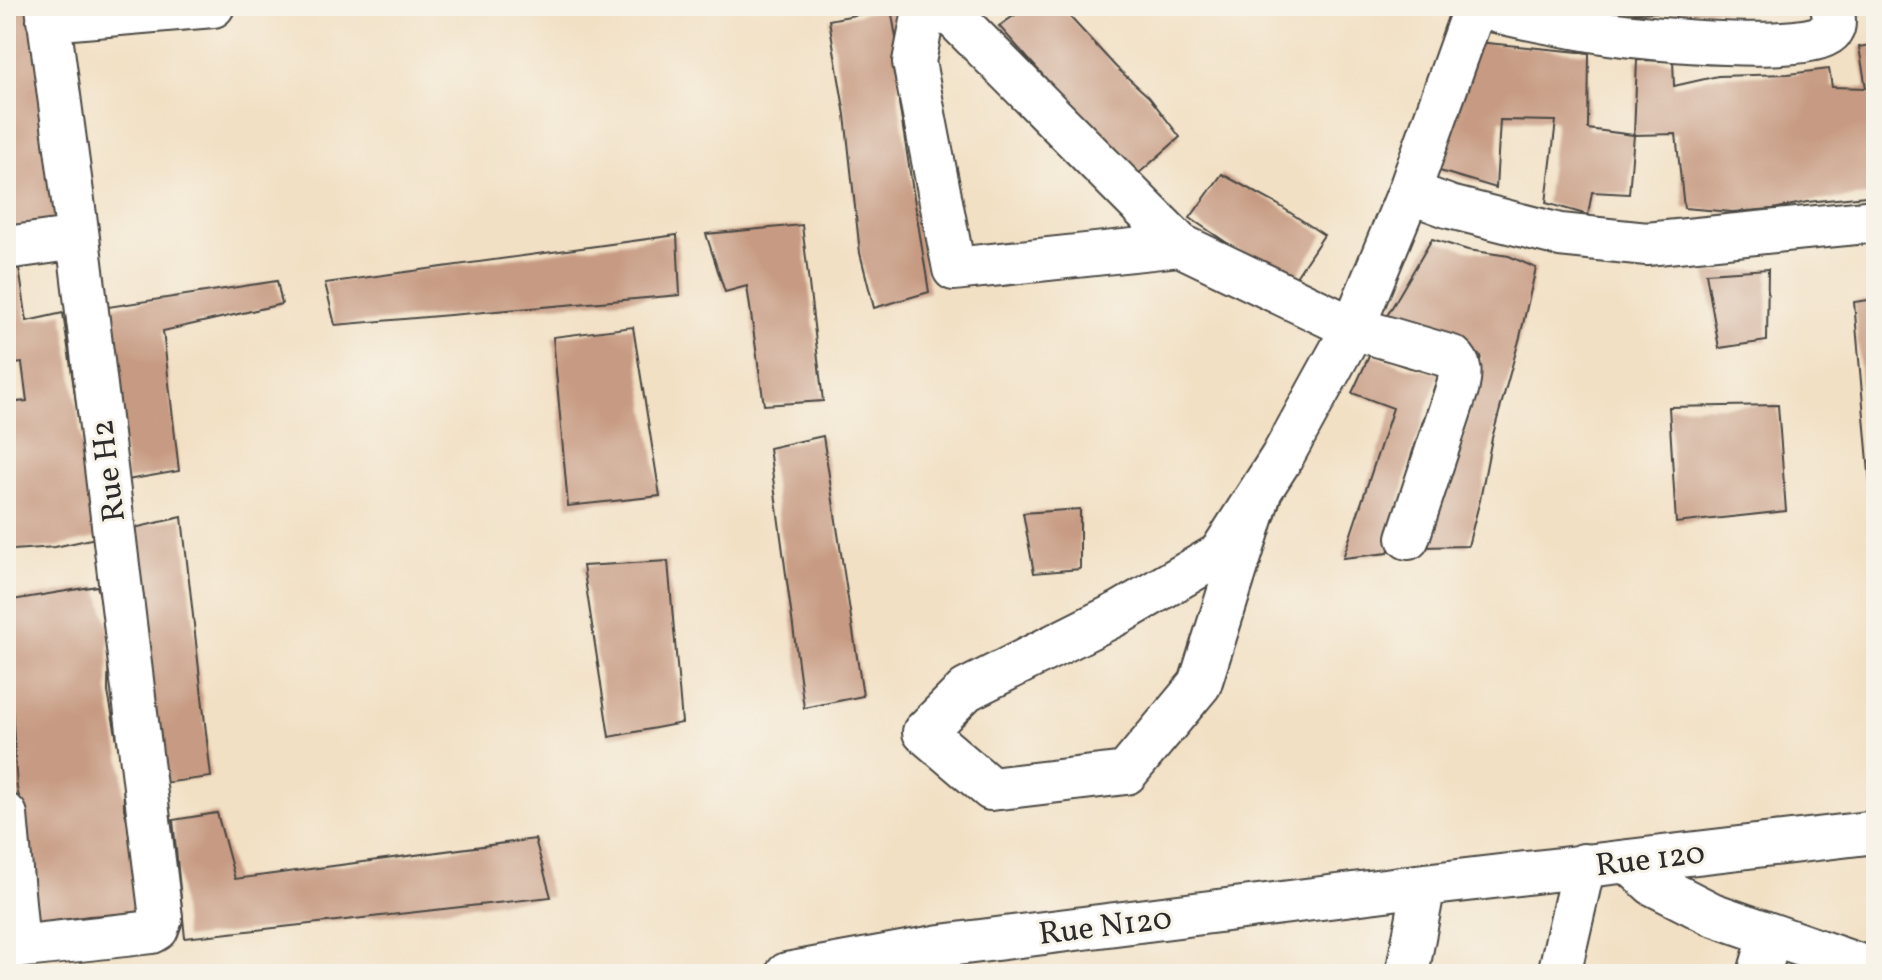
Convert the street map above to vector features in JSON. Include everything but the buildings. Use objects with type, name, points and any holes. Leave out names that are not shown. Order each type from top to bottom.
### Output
[{"type":"street","points":[[48,13],[213,6]]},
{"type":"street","points":[[925,6],[914,62],[954,269],[1180,245]]},
{"type":"street","points":[[943,6],[1180,245],[1353,328],[1452,357],[1460,366],[1458,386],[1408,538]]},
{"type":"street","points":[[1260,493],[1200,684],[1126,773],[991,789],[924,732],[966,690],[1121,612],[1220,554],[1282,457],[1353,328],[1409,192],[1476,6],[1612,34],[1759,44],[1805,41],[1827,34],[1834,25],[1832,6]]},
{"type":"street","name":"Rue H2","points":[[12,947],[152,932],[159,924],[160,909],[48,13]]},
{"type":"street","points":[[1409,192],[1450,207],[1560,235],[1647,244],[1876,221]]},
{"type":"street","points":[[6,248],[78,238]]},
{"type":"street","points":[[6,815],[12,947]]},
{"type":"street","name":"Rue 120","points":[[1424,885],[1876,832]]},
{"type":"street","points":[[1628,861],[1653,884],[1712,914],[1764,955],[1876,971]]},
{"type":"street","points":[[1559,974],[1584,865]]},
{"type":"street","points":[[1407,974],[1424,885]]},
{"type":"street","name":"Rue N120","points":[[787,974],[941,946],[1424,885]]}]
